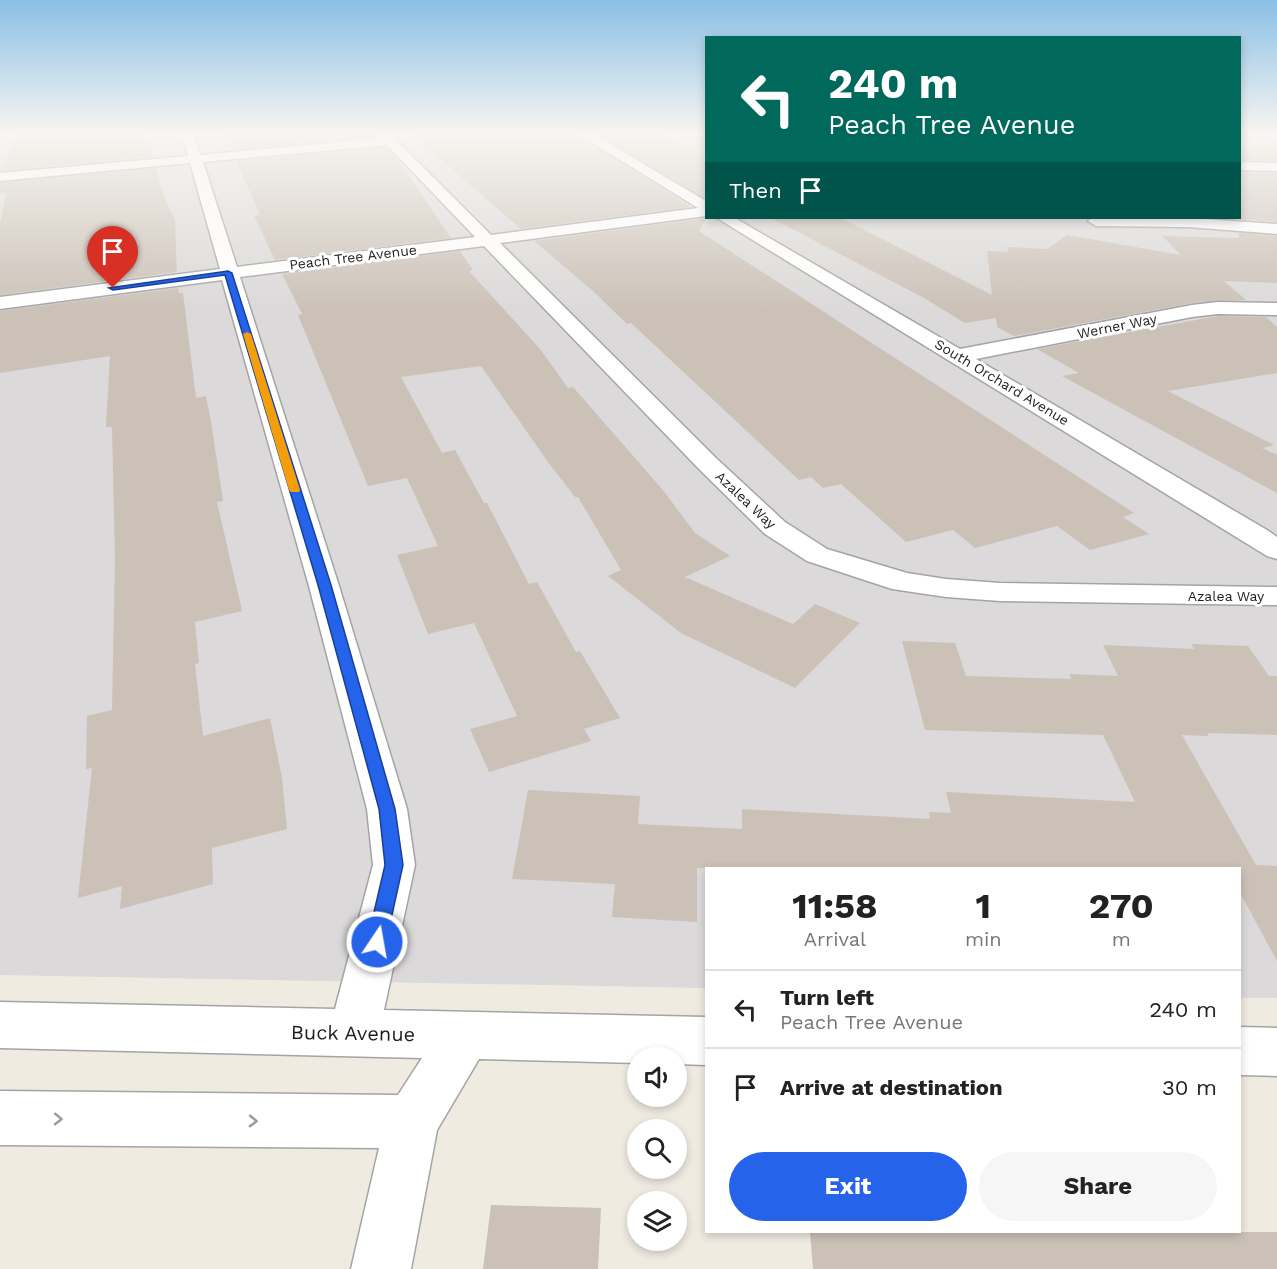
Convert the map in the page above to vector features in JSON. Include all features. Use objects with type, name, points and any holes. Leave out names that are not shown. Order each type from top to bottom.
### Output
[{"type":"street","points":[[204,191],[324,585],[387,809],[394,865],[354,1033]]},
{"type":"street","name":"Azalea Way","points":[[437,191],[488,240],[708,464],[775,528],[818,555],[859,570],[903,582],[946,588],[1023,593],[1277,596]]},
{"type":"street","points":[[680,191],[705,206]]},
{"type":"street","name":"Peach Tree Avenue","points":[[0,303],[705,212]]},
{"type":"street","name":"South Orchard Avenue","points":[[727,219],[1247,529],[1277,550]]},
{"type":"street","points":[[1096,221],[1188,222],[1277,229]]},
{"type":"street","name":"Werner Way","points":[[959,356],[1192,311],[1218,308],[1277,309]]},
{"type":"street","name":"Buck Avenue","points":[[0,1025],[705,1041]]},
{"type":"street","points":[[381,1269],[412,1122],[465,1036]]},
{"type":"street","points":[[1241,1051],[1277,1052]]},
{"type":"street","points":[[0,1118],[412,1122]]},
{"type":"shaded area","points":[[0,191],[705,191],[705,219],[1241,219],[1241,191],[1277,191],[1277,998],[1241,998],[1241,867],[705,867],[705,988],[0,975]]},
{"type":"building","points":[[162,191],[175,220],[177,272],[0,295],[0,223],[6,193],[0,193]]},
{"type":"building","points":[[249,191],[419,191],[451,238],[275,260],[254,216],[260,215]]},
{"type":"building","points":[[477,191],[666,191],[691,207],[521,229]]},
{"type":"building","points":[[693,191],[705,191],[705,198]]},
{"type":"building","points":[[1241,191],[1277,191],[1277,222],[1239,219],[1241,219]]},
{"type":"building","points":[[705,218],[699,231],[1134,513],[1123,517],[1149,534],[1090,550],[1057,526],[975,548],[953,530],[906,542],[841,484],[823,488],[811,477],[799,480],[631,323],[627,324],[593,291],[534,241]]},
{"type":"building","points":[[773,219],[843,219],[992,295],[987,251],[1008,252],[1007,247],[1047,249],[1067,235],[1181,255],[1162,236],[1239,238],[1239,233],[1277,236],[1277,283],[1224,281],[1246,300],[1192,303],[1014,336],[997,327],[996,318],[965,323],[924,298]]},
{"type":"building","points":[[460,251],[473,270],[469,271],[540,349],[568,388],[573,387],[662,489],[695,533],[730,556],[685,577],[793,624],[815,604],[860,623],[795,688],[681,633],[608,576],[621,570],[578,497],[575,497],[548,462],[481,366],[401,377],[442,453],[455,450],[484,503],[487,503],[529,584],[537,582],[576,652],[580,651],[620,718],[584,729],[591,741],[489,772],[470,729],[517,716],[474,623],[428,634],[397,555],[438,546],[407,478],[368,486],[298,315],[302,314],[282,274]]},
{"type":"building","points":[[178,288],[179,293],[183,293],[196,398],[206,396],[223,501],[217,502],[242,611],[195,622],[199,663],[195,664],[203,736],[270,718],[282,778],[287,829],[212,848],[213,884],[120,909],[122,886],[78,898],[92,768],[86,769],[87,716],[112,710],[115,559],[112,427],[106,427],[110,356],[0,373],[0,311]]},
{"type":"building","points":[[1218,316],[1266,317],[1277,327],[1277,373],[1168,391],[1274,445],[1262,448],[1277,455],[1277,493],[1062,376],[1079,373],[1037,349]]},
{"type":"building","points":[[902,641],[955,643],[966,676],[1071,679],[1070,674],[1118,676],[1103,645],[1194,649],[1191,644],[1248,646],[1269,676],[1277,676],[1277,735],[1207,733],[1209,736],[1182,735],[1256,865],[1277,866],[1277,961],[1241,895],[1241,867],[705,867],[697,868],[697,922],[612,917],[615,884],[512,879],[528,790],[640,796],[638,824],[742,829],[742,809],[930,819],[929,812],[951,813],[946,792],[1135,802],[1103,735],[925,730]]},
{"type":"building","points":[[491,1205],[601,1208],[598,1269],[483,1269]]},
{"type":"building","points":[[1277,1232],[1277,1269],[813,1269],[810,1233]]},
{"type":"slow traffic","points":[[247,334],[295,490]]},
{"type":"route","points":[[113,288],[228,273],[324,585],[387,809],[394,865],[377,942]]}]
